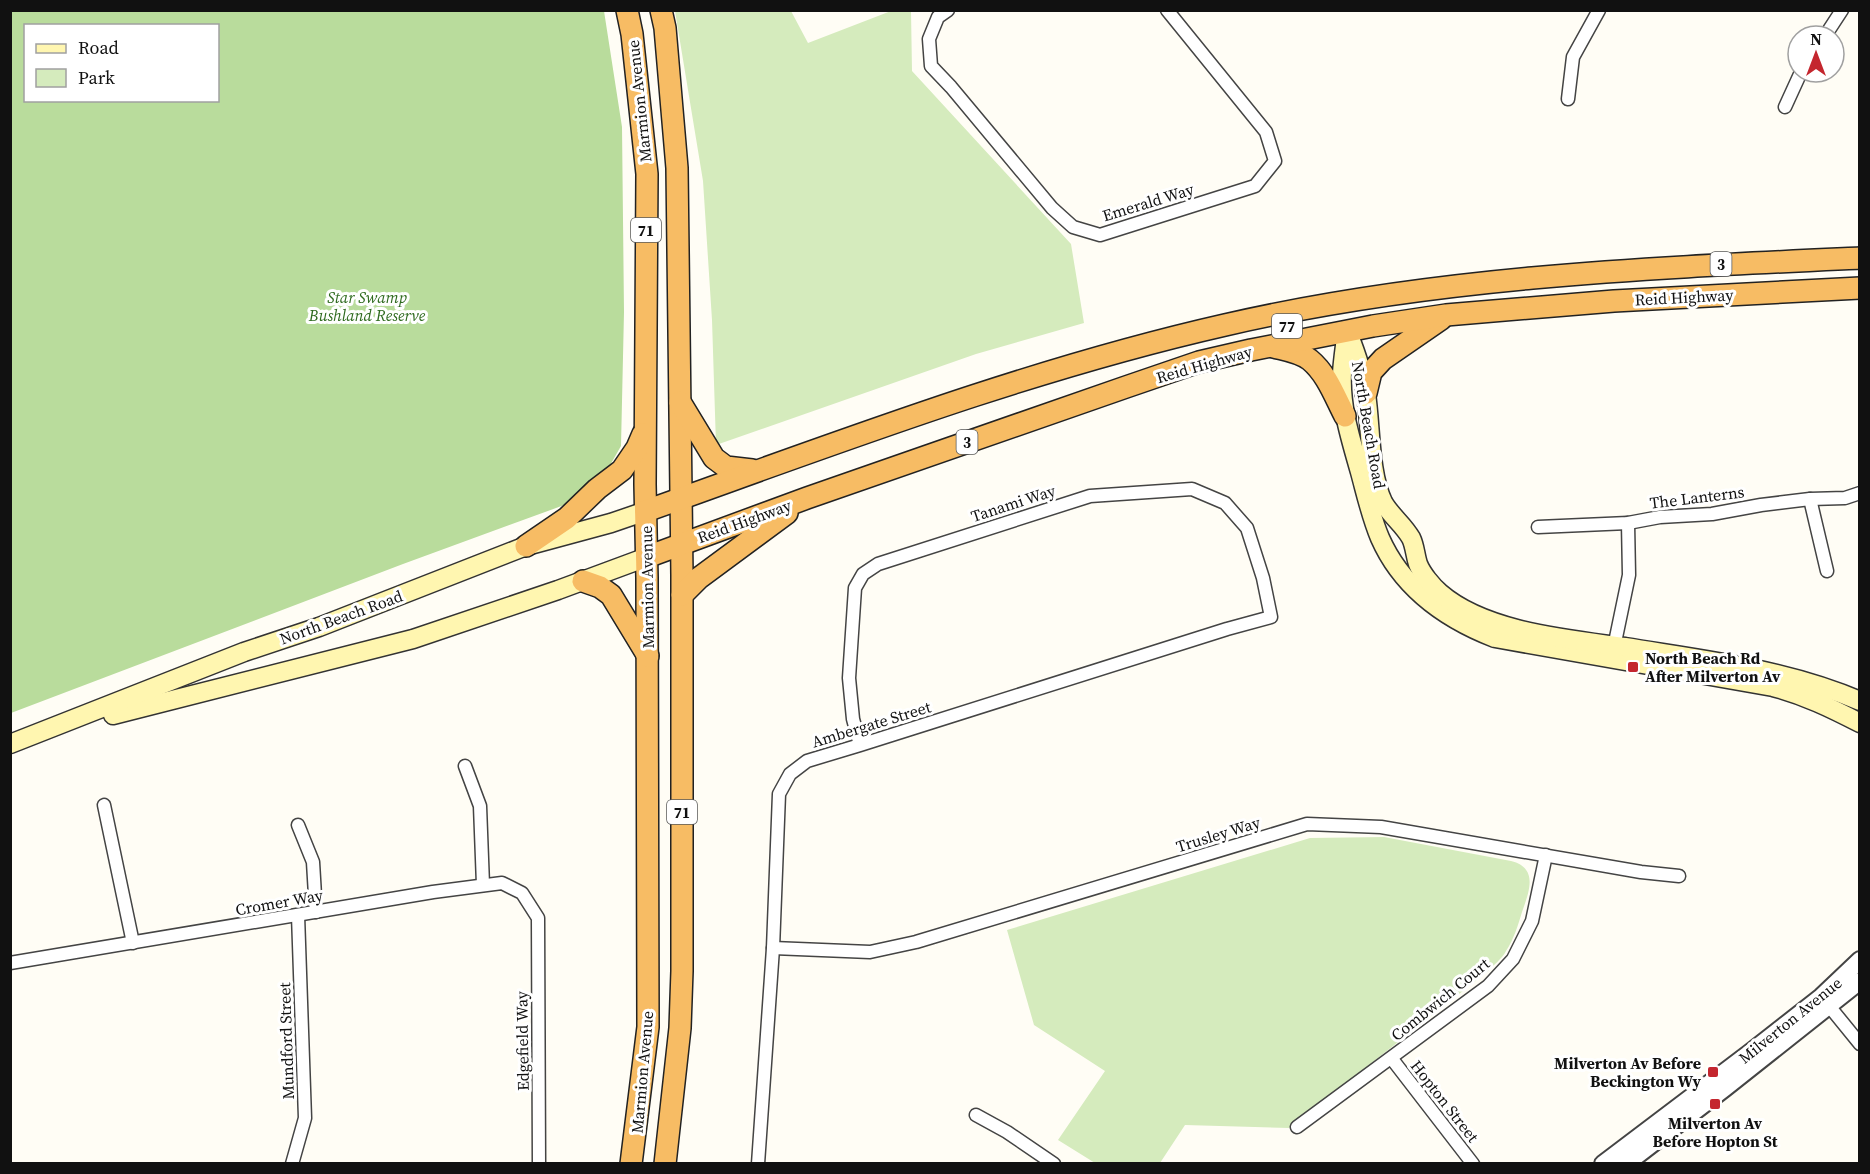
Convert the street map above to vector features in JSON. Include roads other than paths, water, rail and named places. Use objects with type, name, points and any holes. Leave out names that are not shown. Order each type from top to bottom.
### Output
[{"type":"highway","name":"Marmion Avenue","points":[[627,10],[632,34],[647,174],[645,484],[648,656],[648,1027],[632,1164]]},
{"type":"highway","name":"Marmion Avenue","points":[[661,10],[665,28],[677,168],[682,595],[682,971],[680,1028],[665,1164]]},
{"type":"highway","name":"Reid Highway","points":[[646,511],[982,393],[1078,363],[1226,324],[1344,301],[1418,290],[1583,273],[1860,258]]},
{"type":"highway","name":"Reid Highway","points":[[647,557],[807,498],[1199,362],[1270,346],[1446,315],[1614,300],[1860,288]]},
{"type":"highway","points":[[1347,332],[1372,315],[1418,290]]},
{"type":"highway","points":[[1366,393],[1371,372],[1383,359],[1446,315]]},
{"type":"highway","name":"77","points":[[1226,324],[1265,328],[1302,324],[1347,332]]},
{"type":"highway","points":[[1270,346],[1294,352],[1309,359],[1322,374],[1345,416]]},
{"type":"highway","points":[[680,402],[714,458],[726,467],[758,471]]},
{"type":"highway","points":[[526,546],[567,518],[597,489],[622,470],[637,448],[646,428]]},
{"type":"highway","points":[[682,595],[699,578],[807,498]]},
{"type":"highway","points":[[583,581],[600,587],[611,595],[648,656]]},
{"type":"main road","name":"North Beach Road","points":[[1347,332],[1358,356],[1366,393],[1375,472],[1382,498],[1388,511],[1410,536],[1416,548],[1418,565],[1429,582],[1454,604],[1497,623],[1798,694],[1818,701],[1860,723]]},
{"type":"main road","name":"North Beach Road","points":[[1347,332],[1342,374],[1345,416],[1380,539],[1400,572],[1423,597],[1454,620],[1495,638],[1758,669],[1812,683],[1860,701]]},
{"type":"main road","name":"North Beach Road","points":[[10,744],[244,652],[319,627],[526,546],[646,511]]},
{"type":"main road","name":"North Beach Road","points":[[38,734],[413,639],[647,557]]},
{"type":"street","name":"Emerald Way","points":[[948,10],[938,17],[928,39],[931,66],[1052,208],[1073,227],[1100,235],[1255,186],[1275,161],[1266,132],[1167,10]]},
{"type":"street","points":[[1568,99],[1573,57],[1599,10]]},
{"type":"street","points":[[1833,24],[1842,10]]},
{"type":"street","points":[[1785,107],[1796,84]]},
{"type":"street","name":"Tanami Way","points":[[860,745],[853,719],[849,678],[855,588],[863,574],[878,564],[1090,496],[1192,489],[1225,503],[1246,528],[1263,578],[1271,617]]},
{"type":"street","name":"The Lanterns","points":[[1538,527],[1628,523],[1660,517],[1712,514],[1810,499],[1845,498],[1860,494]]},
{"type":"street","points":[[1810,499],[1827,571]]},
{"type":"street","points":[[1613,652],[1629,575],[1628,523]]},
{"type":"street","name":"Ambergate Street","points":[[758,1164],[773,948],[779,794],[790,774],[807,761],[1271,617]]},
{"type":"street","points":[[465,766],[480,806],[483,885]]},
{"type":"street","points":[[104,805],[133,943]]},
{"type":"street","name":"Trusley Way","points":[[773,948],[870,952],[916,942],[1307,824],[1381,827],[1641,872],[1679,876]]},
{"type":"street","points":[[298,825],[313,862],[316,912]]},
{"type":"street","name":"Combwich Court","points":[[1297,1127],[1488,986],[1513,959],[1533,921],[1546,855]]},
{"type":"street","name":"Cromer Way","points":[[10,963],[483,885],[502,884],[522,893],[538,918]]},
{"type":"street","name":"Mundford Street","points":[[292,1164],[305,1118],[298,915]]},
{"type":"street","name":"Edgefield Way","points":[[538,918],[539,1164]]},
{"type":"street","name":"Milverton Avenue","points":[[1626,1164],[1825,1001],[1860,960]]},
{"type":"street","name":"Milverton Avenue","points":[[1603,1164],[1751,1052],[1825,1001],[1860,981]]},
{"type":"street","points":[[1825,1001],[1860,1044]]},
{"type":"street","name":"Hopton Street","points":[[1392,1059],[1473,1164]]},
{"type":"street","points":[[976,1115],[1007,1132],[1054,1164]]},
{"type":"place","name":"North Beach Rd After Milverton Av","points":[[1633,667]]},
{"type":"place","name":"Milverton Av Before Beckington Wy","points":[[1713,1072]]},
{"type":"place","name":"Milverton Av Before Hopton St","points":[[1715,1104]]},
{"type":"park label","name":"Star Swamp Bushland Reserve","points":[[367,306]]}]
